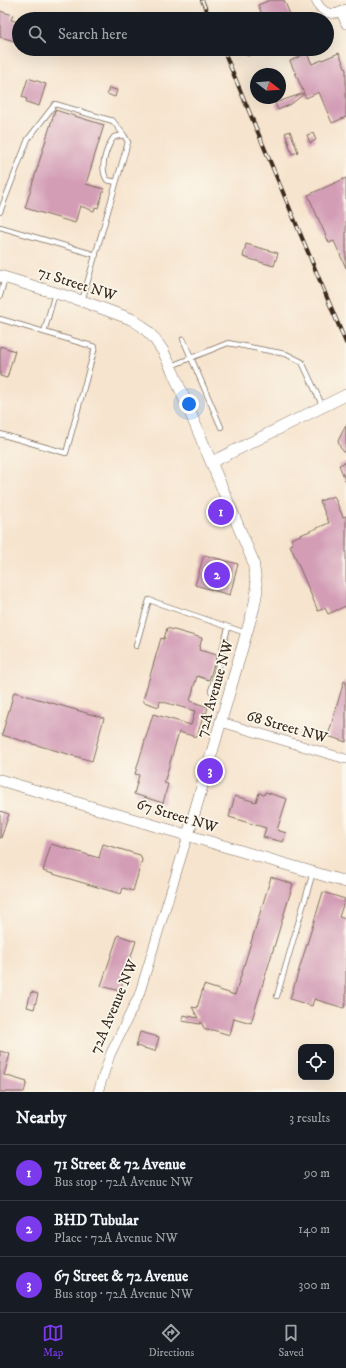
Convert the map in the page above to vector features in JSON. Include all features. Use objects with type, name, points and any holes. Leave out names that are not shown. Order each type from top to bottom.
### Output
[{"type":"street","points":[[316,0],[324,11],[328,12]]},
{"type":"street","points":[[334,14],[344,11],[346,24]]},
{"type":"street","name":"71 Street NW","points":[[2,277],[82,301],[119,314],[142,326]]},
{"type":"street","name":"72A Avenue NW","points":[[98,1092],[110,1055],[141,990],[188,835],[256,598],[255,572],[244,539],[212,462],[171,366],[163,351],[142,326]]},
{"type":"street","points":[[212,462],[346,396]]},
{"type":"street","name":"68 Street NW","points":[[221,722],[346,758]]},
{"type":"street","name":"67 Street NW","points":[[0,780],[346,882]]},
{"type":"lane","points":[[0,212],[28,139],[55,104],[113,121],[128,142],[82,301]]},
{"type":"lane","points":[[116,182],[107,180],[103,173],[105,158],[110,143],[114,137],[124,135]]},
{"type":"lane","points":[[0,227],[96,255]]},
{"type":"lane","points":[[0,296],[2,277]]},
{"type":"lane","points":[[44,332],[55,292]]},
{"type":"lane","points":[[0,319],[95,347],[66,453],[0,434]]},
{"type":"lane","points":[[183,339],[221,427]]},
{"type":"lane","points":[[171,366],[228,343],[286,354],[302,362],[323,407]]},
{"type":"lane","points":[[136,646],[149,600],[246,633]]},
{"type":"lane","points":[[211,691],[228,628]]},
{"type":"lane","points":[[277,996],[313,872]]},
{"type":"building","points":[[270,0],[284,0],[289,12],[261,12],[258,5]]},
{"type":"building","points":[[0,11],[12,15],[12,40],[0,37]]},
{"type":"building","points":[[339,53],[346,70],[346,117],[332,123],[319,92],[306,98],[304,94],[291,104],[278,110],[275,104],[286,104],[286,99],[304,93],[290,61],[301,56],[308,56],[312,64]]},
{"type":"building","points":[[28,78],[46,84],[39,106],[26,102],[27,99],[22,97]]},
{"type":"building","points":[[109,88],[117,90],[115,97],[107,94]]},
{"type":"building","points":[[55,110],[104,125],[86,184],[104,189],[98,208],[95,207],[94,211],[80,206],[75,223],[25,208]]},
{"type":"building","points":[[290,131],[298,152],[292,154],[285,133]]},
{"type":"building","points":[[313,133],[316,140],[310,143],[307,135]]},
{"type":"building","points":[[346,178],[346,268],[334,241],[329,243],[308,195]]},
{"type":"building","points":[[246,244],[278,253],[274,266],[243,257]]},
{"type":"building","points":[[0,346],[15,351],[7,378],[0,376]]},
{"type":"building","points":[[346,425],[346,455],[340,447],[338,441]]},
{"type":"building","points":[[346,462],[346,482],[339,465]]},
{"type":"building","points":[[334,496],[343,517],[346,516],[346,606],[328,614],[325,608],[318,611],[290,545],[293,544],[291,539],[329,523],[320,501]]},
{"type":"building","points":[[204,555],[238,564],[230,595],[195,585]]},
{"type":"building","points":[[167,628],[202,638],[199,650],[217,655],[209,680],[197,676],[190,701],[208,707],[206,714],[204,713],[197,737],[179,732],[164,783],[168,784],[163,803],[134,794],[139,775],[135,774],[153,714],[191,725],[195,711],[160,701],[159,707],[144,702],[143,700],[161,638],[164,639]]},
{"type":"building","points":[[344,681],[346,682],[346,742],[328,736]]},
{"type":"building","points":[[14,692],[104,718],[92,761],[2,735]]},
{"type":"building","points":[[265,792],[287,799],[277,830],[286,833],[283,842],[263,837],[266,828],[229,817],[235,796],[256,802],[259,793],[264,795]]},
{"type":"building","points":[[0,811],[9,814],[1,838],[0,838]]},
{"type":"building","points":[[51,844],[99,858],[103,844],[140,855],[142,860],[133,891],[123,888],[121,894],[43,871]]},
{"type":"building","points":[[271,877],[293,884],[251,1023],[234,1018],[230,1035],[213,1030],[205,1030],[201,1022],[200,1024],[182,1021],[183,1015],[198,1018],[192,1007],[197,1008],[204,985],[235,995]]},
{"type":"building","points":[[323,892],[345,899],[339,917],[346,919],[346,1002],[344,1008],[314,999],[312,1006],[290,999]]},
{"type":"building","points":[[118,935],[136,941],[120,991],[101,986]]},
{"type":"building","points":[[31,992],[38,994],[34,1009],[27,1007]]},
{"type":"building","points":[[140,1032],[159,1037],[155,1051],[136,1046]]},
{"type":"building","points":[[0,1051],[10,1054],[4,1075],[27,1082],[24,1092],[0,1092]]},
{"type":"railway","points":[[202,0],[207,12]]},
{"type":"railway","points":[[226,56],[346,343]]},
{"type":"place","name":"71 Street & 72 Avenue","points":[[221,512]]},
{"type":"place","name":"BHD Tubular","points":[[217,575]]},
{"type":"place","name":"67 Street & 72 Avenue","points":[[210,771]]}]
